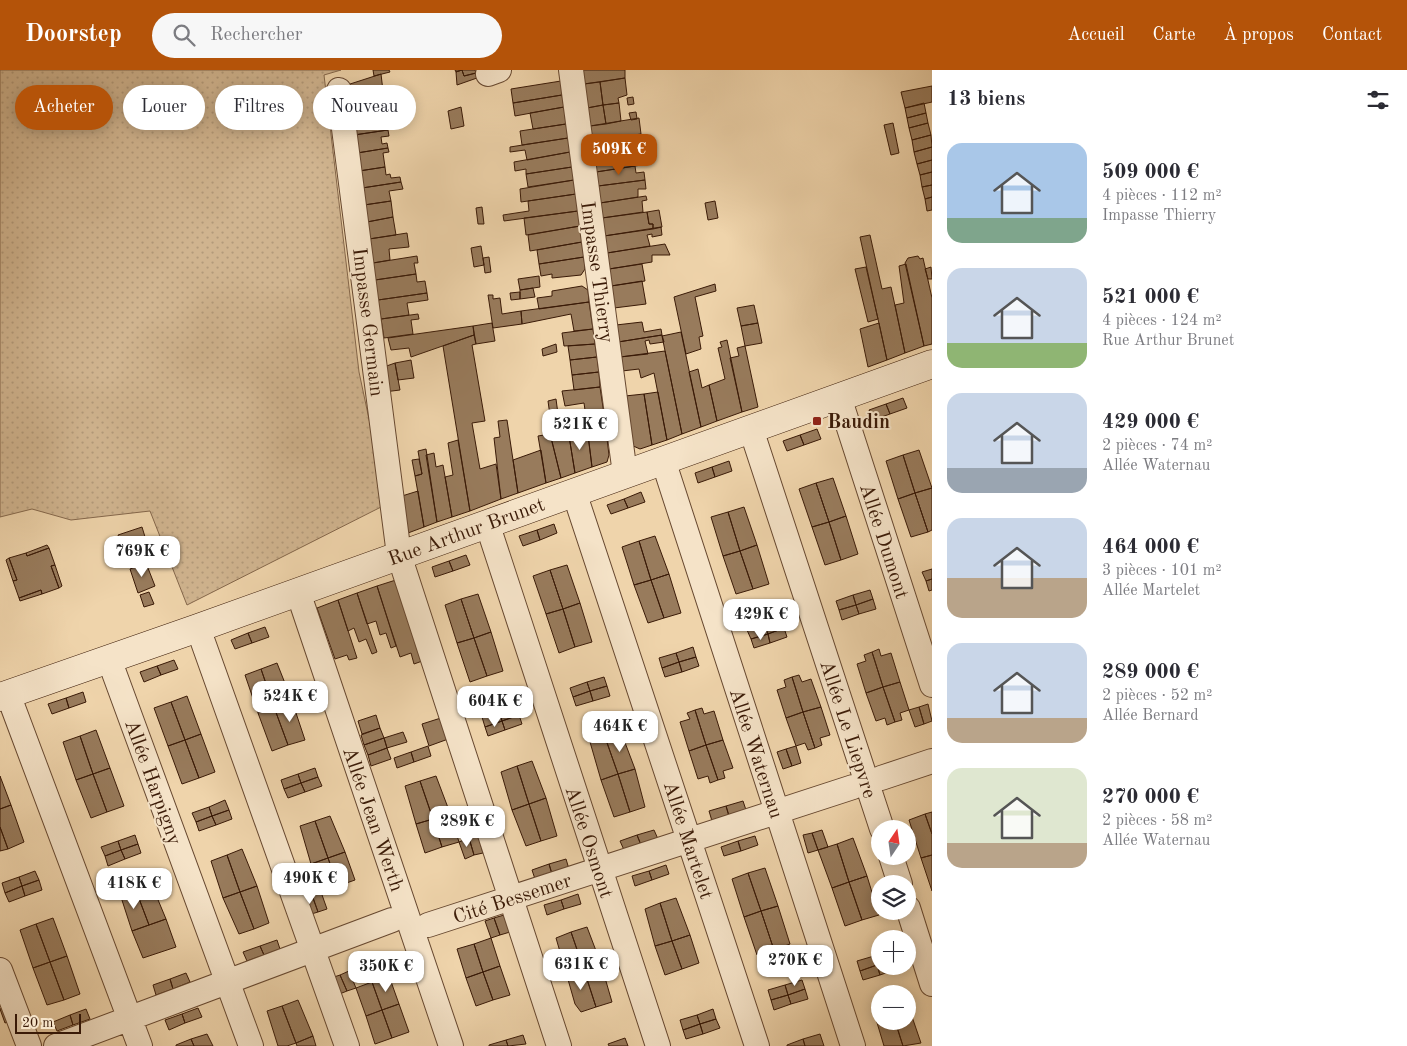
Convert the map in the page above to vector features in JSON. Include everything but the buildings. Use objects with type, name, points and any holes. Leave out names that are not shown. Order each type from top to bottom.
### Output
[{"type":"street","name":"Impasse Thierry","points":[[571,70],[625,474]]},
{"type":"street","name":"Impasse Germain","points":[[344,130],[400,555],[559,1046]]},
{"type":"street","name":"Rue Arthur Brunet","points":[[4,695],[198,628],[932,364]]},
{"type":"street","name":"Allée Dumont","points":[[839,397],[932,685]]},
{"type":"street","name":"Allée Le Liepvre","points":[[751,429],[879,820]]},
{"type":"street","name":"Allée Waternau","points":[[663,460],[853,1046]]},
{"type":"street","name":"Allée Martelet","points":[[574,492],[757,1046]]},
{"type":"street","name":"Allée Osmont","points":[[487,523],[658,1046]]},
{"type":"street","name":"Allée Jean Werth","points":[[298,592],[451,1046]]},
{"type":"street","points":[[198,628],[347,1046]]},
{"type":"street","name":"Allée Harpigny","points":[[109,658],[251,1046]]},
{"type":"street","points":[[4,695],[140,1046]]},
{"type":"street","points":[[881,778],[932,761]]},
{"type":"street","name":"Cité Bessemer","points":[[428,925],[853,787]]},
{"type":"street","points":[[56,1046],[392,920]]},
{"type":"street","points":[[912,920],[932,984]]},
{"type":"street","points":[[0,970],[29,1046]]},
{"type":"shaded area","points":[[0,70],[341,70],[324,75],[325,85],[313,85],[313,130],[330,130],[359,372],[387,504],[187,605],[150,511],[71,520],[32,509],[0,517]]},
{"type":"place","name":"Baudin","points":[[817,421]]}]
